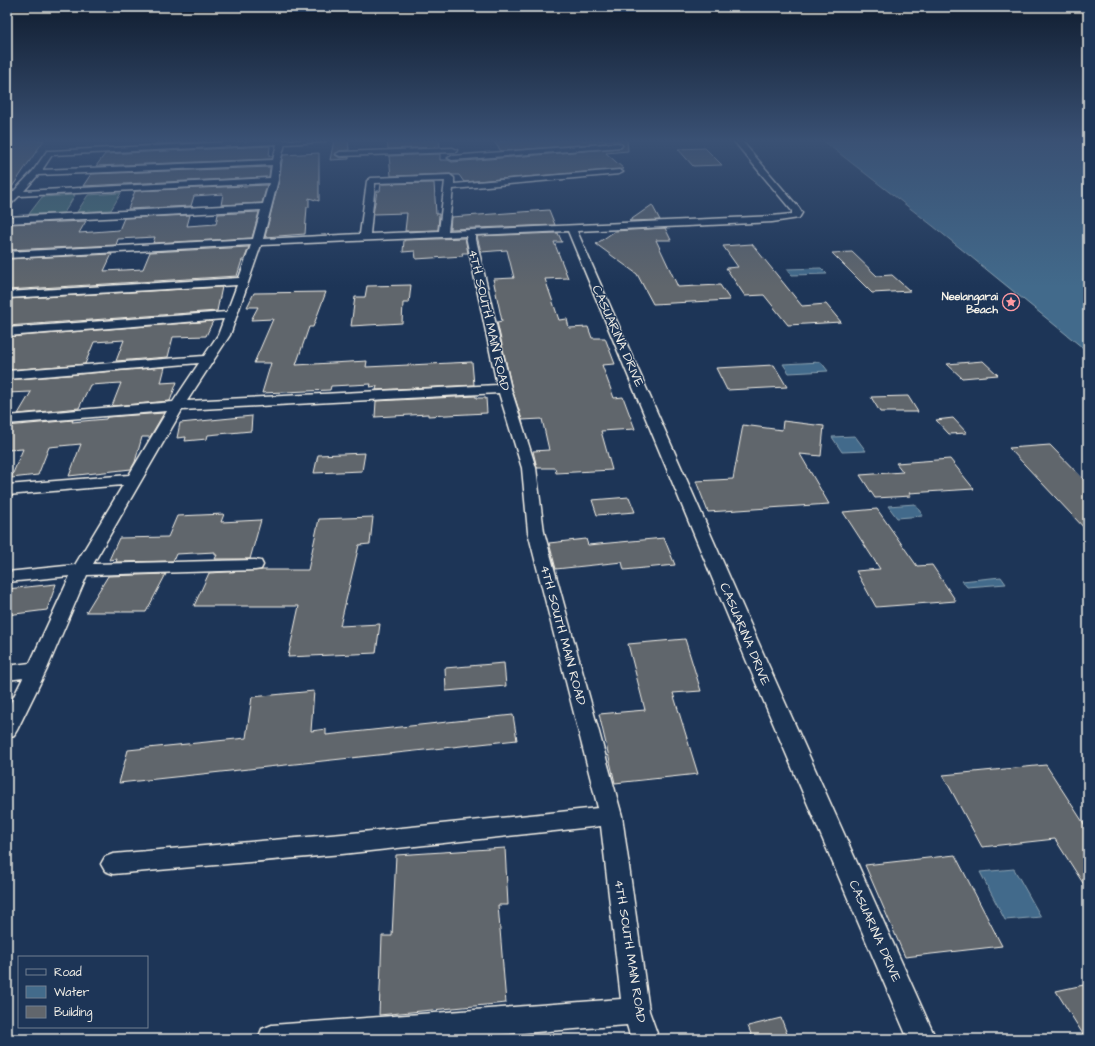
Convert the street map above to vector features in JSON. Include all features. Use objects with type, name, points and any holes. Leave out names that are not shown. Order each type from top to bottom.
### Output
[{"type":"street","points":[[7,204],[11,194],[108,189]]},
{"type":"street","points":[[7,730],[37,669],[81,570],[177,406],[224,335],[257,242],[272,189]]},
{"type":"street","points":[[365,237],[370,189]]},
{"type":"street","points":[[443,234],[448,189]]},
{"type":"street","points":[[7,256],[257,242],[470,233],[796,216],[796,210],[778,189]]},
{"type":"street","points":[[7,220],[267,207]]},
{"type":"street","name":"CASUARINA DRIVE","points":[[571,227],[636,374],[757,662],[922,1039]]},
{"type":"street","name":"4TH SOUTH MAIN ROAD","points":[[470,233],[504,389],[529,468],[536,532],[611,816],[636,1010],[645,1039]]},
{"type":"street","points":[[7,295],[242,281]]},
{"type":"street","points":[[7,332],[231,315]]},
{"type":"street","points":[[7,374],[208,359]]},
{"type":"street","points":[[7,420],[177,406],[504,389]]},
{"type":"street","points":[[7,490],[135,479]]},
{"type":"street","points":[[7,577],[81,570],[255,565]]},
{"type":"street","points":[[7,673],[37,669]]},
{"type":"street","points":[[113,864],[342,844],[611,816]]},
{"type":"street","points":[[272,1039],[636,1010]]},
{"type":"green space","points":[[121,193],[111,210],[77,212],[88,195]]},
{"type":"green space","points":[[75,195],[64,213],[29,214],[42,197]]},
{"type":"water","points":[[885,189],[1088,189],[1088,352]]},
{"type":"water","points":[[821,268],[827,274],[792,275],[787,269]]},
{"type":"water","points":[[821,362],[828,371],[789,373],[783,364]]},
{"type":"water","points":[[855,436],[866,451],[842,452],[832,437]]},
{"type":"water","points":[[915,504],[923,516],[897,518],[888,506]]},
{"type":"water","points":[[1001,577],[1006,584],[967,587],[962,581]]},
{"type":"water","points":[[1014,869],[1041,917],[1005,920],[980,872]]},
{"type":"building","points":[[183,189],[266,189],[262,203],[221,205],[223,194],[194,196],[191,206],[128,209],[135,191]]},
{"type":"building","points":[[277,189],[319,189],[319,201],[309,198],[305,234],[265,237]]},
{"type":"building","points":[[380,189],[434,189],[436,214],[439,214],[438,230],[405,231],[407,213],[373,214],[377,191],[380,191]]},
{"type":"building","points":[[652,205],[660,220],[629,221]]},
{"type":"building","points":[[549,210],[555,225],[450,229],[451,217]]},
{"type":"building","points":[[259,212],[252,238],[153,243],[155,237],[118,239],[116,245],[7,250],[7,224],[86,221],[79,233],[119,230],[124,218],[190,215],[187,226],[216,224],[218,214]]},
{"type":"building","points":[[665,228],[671,240],[656,240],[678,287],[720,285],[730,300],[653,304],[637,274],[596,244],[615,231]]},
{"type":"building","points":[[558,233],[562,242],[554,242],[568,278],[545,279],[559,320],[567,319],[569,328],[588,327],[592,338],[605,338],[615,364],[602,365],[614,398],[623,397],[635,429],[601,431],[612,470],[556,473],[555,468],[537,468],[533,451],[549,450],[542,419],[522,420],[512,389],[497,322],[502,321],[493,279],[514,278],[507,250],[481,252],[477,236]]},
{"type":"building","points":[[465,238],[468,253],[462,253],[463,256],[416,259],[415,251],[403,252],[404,240]]},
{"type":"building","points":[[752,244],[802,306],[826,304],[841,322],[788,325],[764,295],[745,296],[726,268],[738,267],[723,246]]},
{"type":"building","points":[[249,247],[244,260],[242,260],[237,276],[7,290],[7,259],[112,254],[104,271],[143,269],[150,252]]},
{"type":"building","points":[[852,252],[877,276],[892,275],[910,291],[872,293],[832,253]]},
{"type":"building","points":[[411,285],[409,303],[403,303],[402,323],[351,326],[355,297],[365,297],[367,286]]},
{"type":"building","points":[[222,287],[217,311],[7,326],[7,299]]},
{"type":"building","points":[[326,292],[313,327],[309,327],[296,365],[367,361],[366,367],[472,362],[474,385],[376,390],[377,386],[370,387],[371,384],[331,386],[330,390],[262,393],[271,363],[254,363],[273,319],[251,320],[258,307],[247,307],[254,293]]},
{"type":"building","points":[[213,321],[206,336],[173,337],[168,357],[116,361],[124,340],[94,342],[85,364],[7,370],[7,337]]},
{"type":"building","points":[[983,361],[998,375],[962,378],[947,364]]},
{"type":"building","points":[[774,365],[787,387],[727,390],[716,368]]},
{"type":"building","points":[[165,367],[161,383],[177,382],[170,401],[112,406],[121,383],[90,385],[79,408],[18,414],[31,392],[7,393],[7,380]]},
{"type":"building","points":[[476,396],[476,398],[486,398],[487,413],[375,417],[376,401]]},
{"type":"building","points":[[908,396],[918,412],[880,412],[871,397]]},
{"type":"building","points":[[164,413],[150,437],[142,437],[135,462],[131,469],[69,476],[81,444],[49,447],[38,475],[11,478],[23,449],[7,450],[7,426],[73,420],[72,422],[106,419],[107,417]]},
{"type":"building","points":[[252,416],[251,431],[208,435],[207,439],[185,441],[186,437],[177,438],[180,423]]},
{"type":"building","points":[[953,418],[967,433],[949,434],[936,420]]},
{"type":"building","points":[[783,421],[824,426],[821,456],[800,454],[829,504],[708,512],[696,481],[733,479],[743,425],[782,430]]},
{"type":"building","points":[[1050,445],[1088,484],[1088,532],[1009,448]]},
{"type":"building","points":[[365,453],[362,471],[314,473],[318,455]]},
{"type":"building","points":[[950,459],[974,489],[909,493],[911,496],[875,498],[860,475],[903,472],[896,463]]},
{"type":"building","points":[[629,497],[635,512],[597,515],[592,500]]},
{"type":"building","points":[[877,509],[917,566],[932,565],[956,601],[876,607],[856,571],[880,569],[843,512]]},
{"type":"building","points":[[224,514],[221,522],[261,520],[250,559],[215,559],[217,555],[215,555],[215,552],[176,554],[173,561],[116,562],[117,559],[109,560],[119,538],[168,537],[177,516]]},
{"type":"building","points":[[373,517],[370,544],[359,545],[340,626],[380,624],[376,653],[288,657],[299,606],[194,606],[209,573],[262,570],[308,570],[319,519]]},
{"type":"building","points":[[664,538],[675,565],[624,570],[622,562],[556,569],[549,543],[586,539],[588,545]]},
{"type":"building","points":[[166,574],[146,612],[86,612],[108,576]]},
{"type":"building","points":[[56,584],[47,610],[7,615],[7,589]]},
{"type":"building","points":[[685,639],[701,691],[673,693],[698,774],[615,783],[599,714],[645,710],[628,644]]},
{"type":"building","points":[[504,663],[506,686],[446,691],[445,668]]},
{"type":"building","points":[[314,691],[311,731],[326,729],[326,735],[513,715],[517,740],[119,783],[128,750],[246,738],[252,697]]},
{"type":"building","points":[[1046,765],[1088,830],[1088,891],[1055,839],[982,847],[943,775]]},
{"type":"building","points":[[505,848],[508,905],[498,905],[506,1003],[379,1015],[382,936],[392,936],[396,855]]},
{"type":"building","points":[[955,855],[1002,946],[905,957],[865,865]]},
{"type":"building","points":[[1088,984],[1088,1039],[1086,1039],[1056,991]]},
{"type":"building","points":[[781,1018],[789,1039],[753,1039],[748,1026]]},
{"type":"place","name":"Neelangarai Beach","points":[[1011,302]]}]
